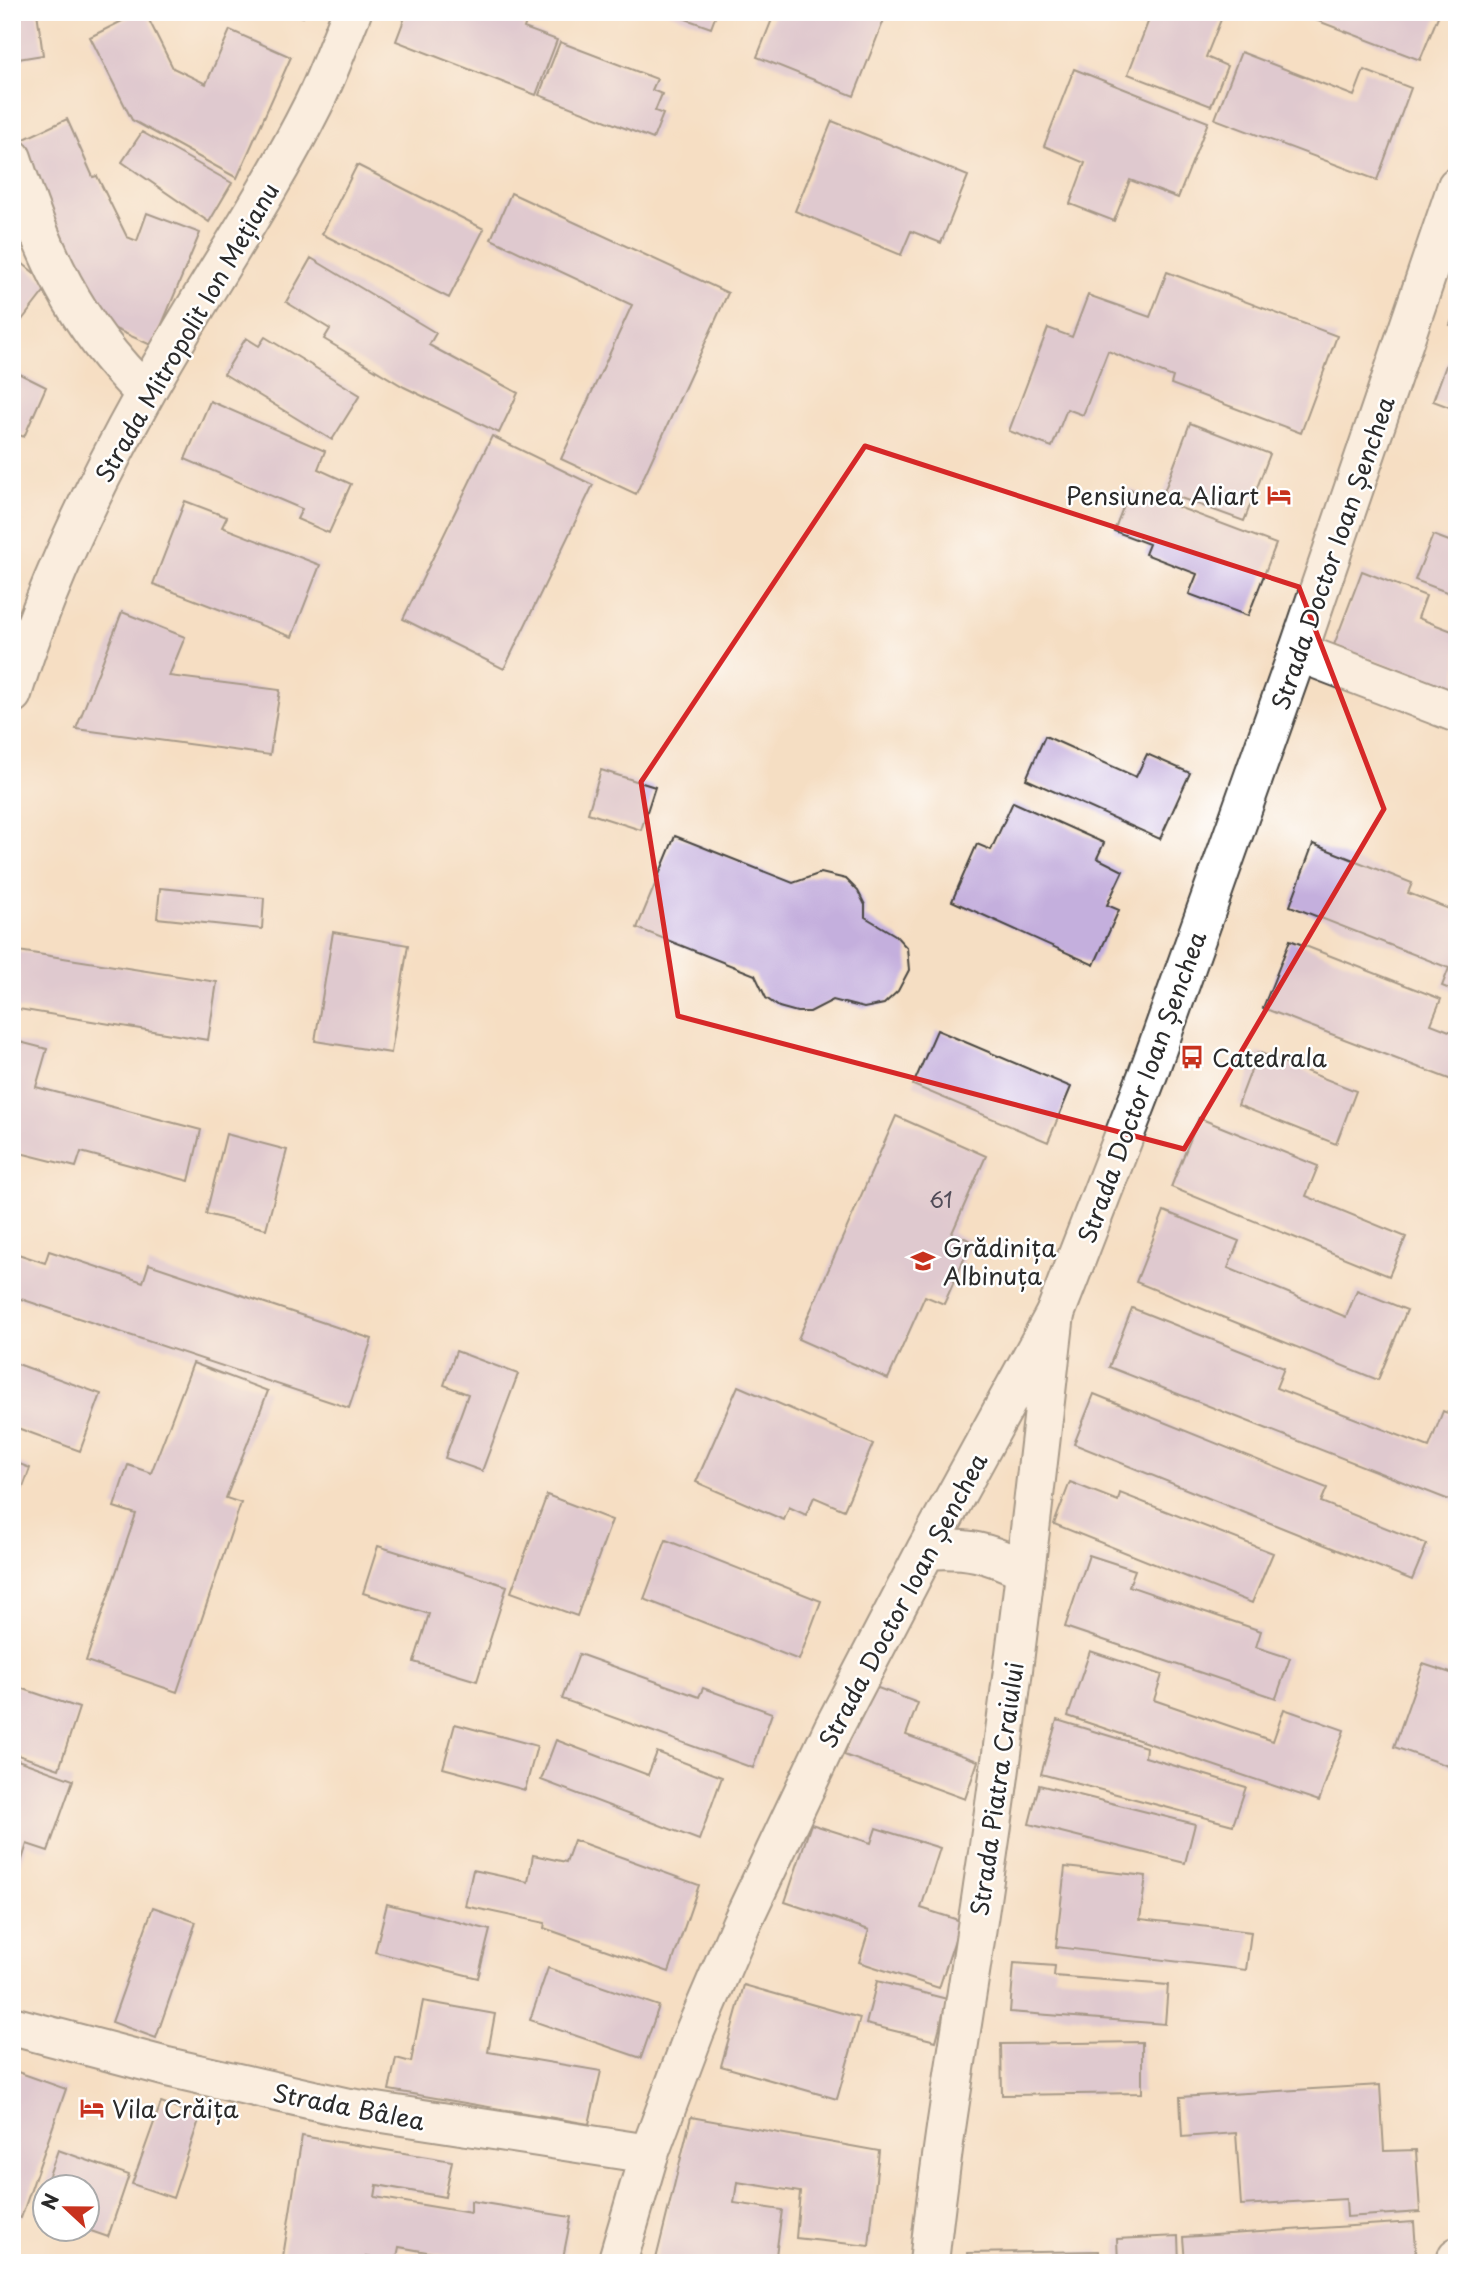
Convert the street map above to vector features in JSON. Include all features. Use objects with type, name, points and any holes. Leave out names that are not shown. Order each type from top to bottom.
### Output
[{"type":"main road","name":"Strada Mitropolit Ion Mețianu","points":[[12,694],[55,576],[81,517],[145,393],[256,212],[314,103],[352,12]]},
{"type":"main road","points":[[12,158],[42,242],[70,301],[95,339],[145,393]]},
{"type":"main road","name":"Strada Doctor Ioan Șenchea","points":[[617,2263],[649,2154],[695,2031],[740,1924],[833,1730],[926,1550],[1055,1314],[1148,1074],[1298,652],[1457,186]]},
{"type":"main road","points":[[1298,652],[1457,713]]},
{"type":"main road","name":"Strada Piatra Craiului","points":[[929,2263],[939,2164],[984,1885],[1055,1314]]},
{"type":"main road","points":[[926,1550],[961,1548],[993,1554],[1025,1570]]},
{"type":"main road","name":"Strada Bâlea","points":[[12,2026],[167,2067],[344,2107],[649,2154]]},
{"type":"main road","points":[[1456,2263],[1457,2257]]},
{"type":"highlighted area","points":[[865,446],[1299,587],[1384,809],[1184,1149],[678,1016],[641,782]]},
{"type":"building","points":[[12,12],[37,12],[43,55],[12,60]]},
{"type":"building","points":[[145,12],[173,68],[206,84],[230,30],[291,57],[237,178],[132,120],[90,37]]},
{"type":"building","points":[[287,12],[304,12],[303,17]]},
{"type":"building","points":[[407,12],[529,14],[524,28],[557,40],[536,95],[396,41]]},
{"type":"building","points":[[666,12],[717,12],[711,28]]},
{"type":"building","points":[[775,12],[887,12],[854,96],[757,57]]},
{"type":"building","points":[[1152,12],[1224,12],[1206,57],[1227,66],[1211,106],[1128,74]]},
{"type":"building","points":[[1307,12],[1439,14],[1420,60],[1305,16]]},
{"type":"building","points":[[560,42],[657,79],[652,90],[662,94],[655,111],[663,114],[653,139],[539,95]]},
{"type":"building","points":[[1241,52],[1354,96],[1364,70],[1411,88],[1377,180],[1215,119]]},
{"type":"building","points":[[1074,69],[1208,122],[1178,198],[1130,180],[1114,221],[1070,204],[1085,163],[1044,146]]},
{"type":"building","points":[[67,119],[93,177],[97,176],[127,237],[137,241],[147,213],[200,233],[153,346],[104,324],[70,264],[22,140]]},
{"type":"building","points":[[832,121],[968,176],[941,243],[911,231],[901,255],[795,211]]},
{"type":"building","points":[[142,132],[232,183],[209,222],[122,162]]},
{"type":"building","points":[[357,165],[484,229],[449,298],[322,234]]},
{"type":"building","points":[[511,193],[728,293],[636,494],[561,459],[632,305],[491,239]]},
{"type":"building","points":[[12,255],[49,285],[15,329],[12,327]]},
{"type":"building","points":[[311,258],[436,333],[429,345],[518,393],[499,433],[404,387],[324,339],[330,329],[286,302]]},
{"type":"building","points":[[1167,272],[1337,336],[1301,433],[1171,384],[1173,377],[1108,351],[1083,415],[1067,409],[1052,447],[1009,431],[1048,328],[1072,337],[1088,295],[1150,317]]},
{"type":"building","points":[[1457,309],[1457,328],[1450,325]]},
{"type":"building","points":[[265,337],[360,395],[332,440],[224,374],[246,338],[259,346]]},
{"type":"building","points":[[1448,360],[1457,364],[1457,410],[1433,401]]},
{"type":"building","points":[[12,370],[46,387],[24,437],[12,432]]},
{"type":"building","points":[[210,401],[325,451],[318,469],[351,484],[329,533],[297,519],[302,509],[185,459]]},
{"type":"building","points":[[1190,423],[1270,454],[1244,521],[1164,492]]},
{"type":"building","points":[[492,436],[593,485],[504,669],[403,619]]},
{"type":"building","points":[[1130,489],[1276,544],[1248,616],[1189,594],[1197,574],[1145,554],[1149,544],[1114,531]]},
{"type":"building","points":[[185,501],[227,517],[222,527],[320,565],[292,637],[153,584]]},
{"type":"building","points":[[1433,535],[1457,544],[1457,596],[1415,580]]},
{"type":"building","points":[[1362,571],[1426,596],[1418,618],[1457,633],[1457,692],[1334,645]]},
{"type":"building","points":[[122,612],[185,637],[169,676],[280,690],[270,755],[76,729]]},
{"type":"building","points":[[1045,736],[1136,777],[1147,754],[1190,773],[1160,839],[1026,779]]},
{"type":"building","points":[[601,770],[655,787],[641,830],[588,813]]},
{"type":"building","points":[[1013,802],[1104,843],[1097,858],[1123,871],[1107,905],[1119,910],[1094,965],[952,901],[977,844],[991,850]]},
{"type":"building","points":[[675,836],[793,883],[821,873],[846,879],[858,891],[865,905],[865,917],[895,935],[907,948],[909,970],[898,991],[884,1004],[864,1008],[833,1000],[810,1012],[797,1012],[779,1007],[766,998],[755,975],[637,928]]},
{"type":"building","points":[[1313,844],[1412,883],[1408,893],[1457,912],[1457,992],[1442,986],[1449,968],[1290,906]]},
{"type":"building","points":[[160,888],[264,898],[262,929],[157,918]]},
{"type":"building","points":[[333,932],[408,945],[391,1053],[315,1041]]},
{"type":"building","points":[[1290,940],[1441,999],[1431,1024],[1457,1034],[1457,1082],[1263,1008]]},
{"type":"building","points":[[12,950],[217,982],[208,1040],[12,1008]]},
{"type":"building","points":[[937,1030],[1071,1087],[1048,1142],[913,1085]]},
{"type":"building","points":[[12,1040],[47,1049],[36,1087],[201,1130],[189,1181],[81,1152],[76,1167],[12,1151]]},
{"type":"building","points":[[1258,1052],[1356,1091],[1336,1144],[1238,1105]]},
{"type":"building","points":[[896,1116],[986,1156],[952,1233],[972,1241],[944,1304],[925,1296],[888,1379],[798,1339]]},
{"type":"building","points":[[1199,1118],[1318,1166],[1306,1196],[1406,1237],[1389,1276],[1171,1187]]},
{"type":"building","points":[[226,1134],[287,1150],[266,1229],[206,1214]]},
{"type":"building","points":[[1164,1211],[1239,1241],[1228,1268],[1346,1317],[1357,1290],[1407,1310],[1378,1380],[1136,1282]]},
{"type":"building","points":[[49,1251],[143,1282],[149,1264],[372,1339],[349,1408],[12,1296],[12,1252],[45,1263]]},
{"type":"building","points":[[1132,1308],[1284,1368],[1276,1388],[1429,1447],[1443,1411],[1457,1417],[1457,1503],[1109,1367]]},
{"type":"building","points":[[456,1351],[518,1374],[482,1471],[445,1458],[468,1394],[444,1385]]},
{"type":"building","points":[[12,1362],[101,1394],[80,1451],[12,1426]]},
{"type":"building","points":[[193,1363],[268,1391],[226,1498],[241,1503],[177,1692],[86,1661],[136,1514],[114,1507],[128,1465],[151,1473]]},
{"type":"building","points":[[738,1386],[873,1444],[844,1510],[814,1497],[806,1515],[789,1507],[784,1520],[696,1482]]},
{"type":"building","points":[[1094,1394],[1327,1488],[1321,1502],[1427,1544],[1412,1580],[1074,1444]]},
{"type":"building","points":[[12,1461],[30,1468],[13,1515],[12,1515]]},
{"type":"building","points":[[1070,1482],[1118,1501],[1120,1493],[1273,1553],[1252,1603],[1054,1524]]},
{"type":"building","points":[[547,1495],[612,1520],[577,1616],[511,1592]]},
{"type":"building","points":[[666,1540],[821,1601],[799,1660],[644,1599]]},
{"type":"building","points":[[378,1546],[507,1586],[477,1681],[414,1662],[429,1614],[363,1593]]},
{"type":"building","points":[[1089,1555],[1135,1570],[1129,1586],[1261,1631],[1256,1647],[1290,1658],[1276,1698],[1065,1627]]},
{"type":"building","points":[[1090,1651],[1162,1675],[1154,1700],[1273,1741],[1284,1709],[1344,1730],[1319,1801],[1068,1716]]},
{"type":"building","points":[[579,1654],[699,1697],[703,1688],[772,1713],[753,1768],[562,1699]]},
{"type":"building","points":[[1423,1664],[1457,1675],[1457,1769],[1394,1747]]},
{"type":"building","points":[[12,1685],[79,1708],[59,1769],[12,1753]]},
{"type":"building","points":[[870,1685],[918,1703],[906,1735],[978,1761],[965,1799],[844,1755]]},
{"type":"building","points":[[1057,1720],[1146,1747],[1145,1757],[1246,1787],[1233,1825],[1041,1774]]},
{"type":"building","points":[[455,1724],[537,1746],[525,1790],[443,1768]]},
{"type":"building","points":[[556,1740],[648,1775],[657,1752],[722,1777],[699,1840],[541,1780]]},
{"type":"building","points":[[12,1758],[73,1780],[48,1851],[27,1844],[21,1863],[12,1860]]},
{"type":"building","points":[[1039,1785],[1195,1824],[1185,1863],[1029,1824]]},
{"type":"building","points":[[811,1824],[871,1843],[876,1828],[940,1848],[921,1908],[961,1921],[939,1988],[859,1962],[869,1930],[785,1902]]},
{"type":"building","points":[[574,1840],[699,1885],[669,1972],[544,1928],[545,1923],[465,1906],[473,1870],[528,1882],[533,1855],[566,1862]]},
{"type":"building","points":[[1065,1867],[1146,1876],[1140,1919],[1251,1932],[1246,1970],[1056,1947]]},
{"type":"building","points":[[387,1904],[490,1930],[478,1978],[375,1952]]},
{"type":"building","points":[[153,1907],[196,1922],[156,2038],[112,2022]]},
{"type":"building","points":[[1014,1963],[1055,1966],[1054,1976],[1168,1985],[1165,2024],[1010,2012]]},
{"type":"building","points":[[548,1968],[659,2006],[641,2058],[530,2020]]},
{"type":"building","points":[[877,1981],[947,1999],[936,2041],[866,2024]]},
{"type":"building","points":[[744,1985],[860,2018],[837,2099],[721,2066]]},
{"type":"building","points":[[423,2001],[495,2014],[488,2052],[601,2071],[589,2124],[389,2090],[396,2058],[411,2062]]},
{"type":"building","points":[[1142,2042],[1142,2093],[1002,2095],[1001,2044]]},
{"type":"building","points":[[12,2070],[66,2089],[36,2174],[32,2174],[32,2186],[21,2218],[12,2215]]},
{"type":"building","points":[[1380,2085],[1384,2151],[1416,2150],[1420,2212],[1347,2217],[1346,2199],[1241,2205],[1236,2133],[1182,2137],[1180,2097]]},
{"type":"building","points":[[161,2103],[200,2117],[173,2198],[132,2184]]},
{"type":"building","points":[[691,2117],[879,2151],[869,2246],[796,2238],[800,2192],[737,2182],[734,2203],[782,2210],[775,2263],[655,2263]]},
{"type":"building","points":[[302,2136],[452,2161],[445,2197],[377,2185],[375,2197],[471,2213],[471,2201],[571,2217],[562,2263],[488,2263],[399,2247],[396,2262],[366,2257],[365,2263],[282,2263]]},
{"type":"building","points":[[58,2150],[129,2175],[108,2237],[102,2235],[102,2174],[49,2174]]},
{"type":"building","points":[[1414,2222],[1417,2263],[1185,2263],[1183,2237]]},
{"type":"building","points":[[1178,2236],[1179,2263],[1118,2263],[1117,2239]]},
{"type":"building","points":[[1099,2251],[1099,2263],[967,2263],[967,2253]]},
{"type":"place","name":"Pensiunea Aliart","points":[[1279,495]]},
{"type":"place","name":"Catedrala","points":[[1192,1057]]},
{"type":"place","name":"Grădinița Albinuța","points":[[923,1261]]},
{"type":"place","name":"Vila Crăița","points":[[92,2108]]}]
